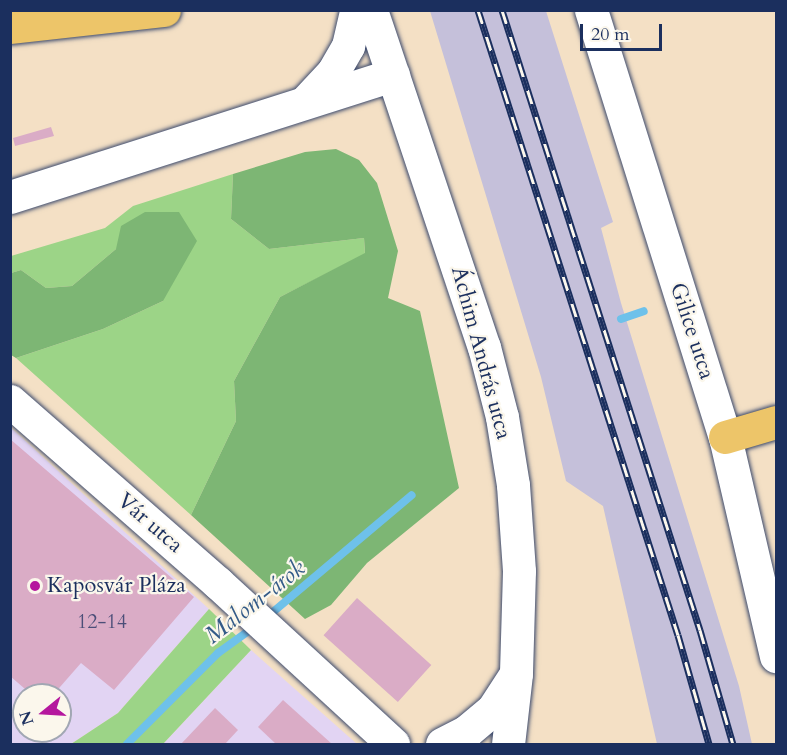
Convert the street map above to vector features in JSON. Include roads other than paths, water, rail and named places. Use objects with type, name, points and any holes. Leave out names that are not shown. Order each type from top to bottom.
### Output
[{"type":"main road","points":[[24,26],[164,10]]},
{"type":"main road","points":[[725,437],[777,422]]},
{"type":"street","points":[[304,102],[333,72],[348,46],[356,10]]},
{"type":"street","name":"Áchim András utca","points":[[371,10],[484,348],[502,417],[513,485],[519,571],[516,674],[508,744]]},
{"type":"street","name":"Gilice utca","points":[[591,10],[725,437],[777,657]]},
{"type":"street","points":[[10,197],[393,75]]},
{"type":"street","name":"Vár utca","points":[[10,401],[260,621],[393,744]]},
{"type":"street","points":[[442,744],[467,731],[493,709],[516,674]]},
{"type":"waterway","name":"Malom-árok","points":[[621,319],[644,311]]},
{"type":"waterway","name":"Malom-árok","points":[[267,617],[412,495]]},
{"type":"waterway","name":"Malom-árok","points":[[127,744],[218,653],[254,627]]},
{"type":"railway","points":[[478,10],[678,635],[709,744]]},
{"type":"railway","points":[[502,10],[700,630],[733,744]]},
{"type":"place","name":"Kaposvár Pláza","points":[[35,586]]}]
